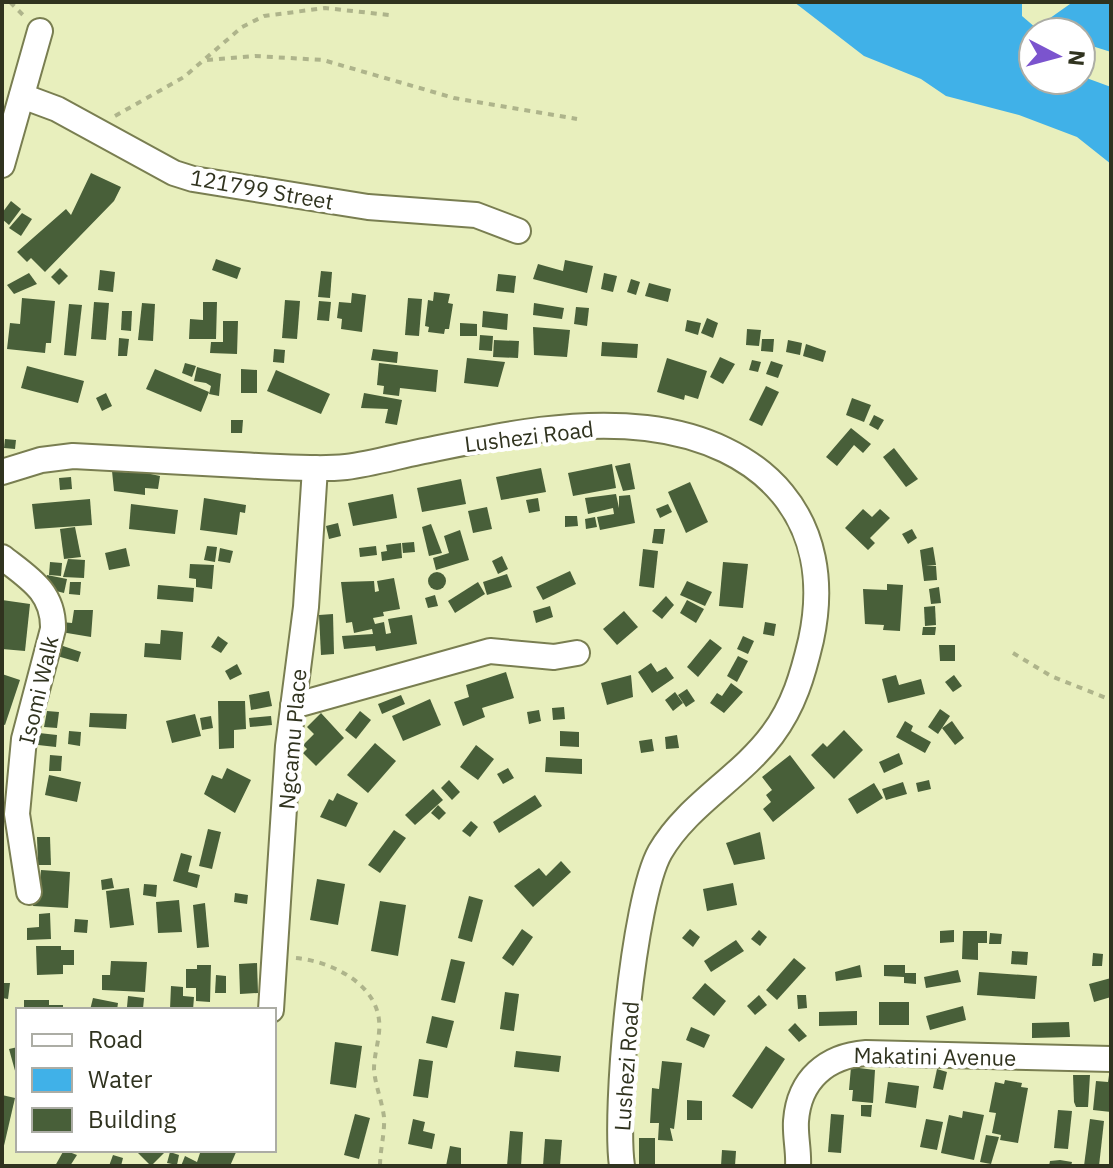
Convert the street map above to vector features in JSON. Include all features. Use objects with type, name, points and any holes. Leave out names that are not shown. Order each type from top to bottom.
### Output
[{"type":"street","points":[[2,165],[40,31]]},
{"type":"street","name":"121799 Street","points":[[22,96],[86,124],[174,173],[193,179],[368,207],[476,215],[518,231]]},
{"type":"street","name":"Lushezi Road","points":[[2,472],[41,460],[73,456],[348,467],[509,434],[581,427],[647,428],[706,442],[750,464],[780,488],[802,517],[813,557],[817,591],[814,625],[794,699],[772,736],[677,828],[660,853],[649,878],[638,933],[621,1097],[622,1166]]},
{"type":"street","name":"Ngcamu Place","points":[[271,1008],[293,706],[306,607],[315,468]]},
{"type":"street","name":"Isomi Walk","points":[[2,557],[39,588],[51,603],[54,613],[53,629],[24,739],[17,814],[29,892]]},
{"type":"street","points":[[293,706],[490,651],[554,657],[577,653]]},
{"type":"street","name":"Makatini Avenue","points":[[798,1166],[796,1121],[800,1103],[817,1070],[831,1059],[866,1053],[1111,1059]]},
{"type":"path","points":[[86,124],[119,115],[142,104],[207,60],[242,27],[264,16],[325,8],[389,15]]},
{"type":"path","points":[[207,60],[255,56],[323,60],[454,98],[577,119]]},
{"type":"path","points":[[1013,653],[1051,676],[1111,700]]},
{"type":"path","points":[[274,957],[318,960],[339,969],[357,983],[375,1007],[380,1020],[374,1074],[384,1123],[380,1166]]},
{"type":"water","points":[[794,2],[1022,2],[1022,16],[1017,16],[1017,96],[1097,96],[1097,82],[1111,87],[1111,164],[1077,137],[1019,115],[946,96],[921,79],[864,56]]},
{"type":"water","points":[[1111,2],[1111,52],[1097,48],[1097,16],[1053,16],[1070,4]]},
{"type":"building","points":[[91,173],[121,187],[114,201],[45,272],[31,258],[27,262],[17,252],[66,209],[71,215]]},
{"type":"building","points":[[11,201],[21,209],[9,225],[2,219],[2,213]]},
{"type":"building","points":[[22,213],[32,219],[21,236],[9,228]]},
{"type":"building","points":[[216,259],[241,268],[237,279],[212,270]]},
{"type":"building","points":[[565,260],[593,266],[587,293],[533,279],[538,264],[563,271]]},
{"type":"building","points":[[60,268],[68,276],[59,285],[51,277]]},
{"type":"building","points":[[100,270],[115,272],[113,292],[98,290]]},
{"type":"building","points":[[321,271],[332,272],[330,298],[318,297]]},
{"type":"building","points":[[29,273],[37,284],[14,294],[7,285]]},
{"type":"building","points":[[604,273],[617,276],[613,292],[601,289]]},
{"type":"building","points":[[498,274],[516,276],[514,293],[496,291]]},
{"type":"building","points":[[631,279],[640,282],[636,295],[627,292]]},
{"type":"building","points":[[649,283],[671,289],[668,302],[645,296]]},
{"type":"building","points":[[434,292],[450,294],[448,303],[453,304],[449,329],[445,329],[444,334],[428,332],[429,327],[425,326],[428,300],[433,301]]},
{"type":"building","points":[[352,293],[366,295],[362,332],[341,329],[342,319],[337,318],[339,302],[351,303]]},
{"type":"building","points":[[22,298],[55,301],[51,343],[46,343],[45,353],[7,349],[10,323],[20,324]]},
{"type":"building","points":[[408,298],[422,299],[419,336],[405,335]]},
{"type":"building","points":[[285,300],[300,301],[297,339],[282,338]]},
{"type":"building","points":[[319,301],[331,302],[329,321],[317,320]]},
{"type":"building","points":[[94,302],[109,303],[106,340],[91,339]]},
{"type":"building","points":[[203,302],[217,302],[216,339],[189,339],[190,319],[203,320]]},
{"type":"building","points":[[142,303],[155,304],[153,341],[138,340]]},
{"type":"building","points":[[534,303],[564,308],[562,319],[533,315]]},
{"type":"building","points":[[69,304],[82,305],[76,356],[64,355]]},
{"type":"building","points":[[576,307],[589,308],[587,326],[574,324]]},
{"type":"building","points":[[122,311],[132,311],[131,331],[121,330]]},
{"type":"building","points":[[483,311],[508,314],[507,330],[482,327]]},
{"type":"building","points":[[707,318],[718,323],[713,338],[701,333]]},
{"type":"building","points":[[687,320],[701,323],[698,335],[685,331]]},
{"type":"building","points":[[223,321],[238,321],[237,354],[210,353],[211,342],[223,342]]},
{"type":"building","points":[[460,323],[477,324],[477,336],[460,336]]},
{"type":"building","points":[[533,327],[570,330],[567,357],[534,355]]},
{"type":"building","points":[[747,329],[761,330],[759,346],[746,345]]},
{"type":"building","points":[[480,335],[493,336],[492,351],[479,350]]},
{"type":"building","points":[[119,338],[129,339],[127,356],[118,356]]},
{"type":"building","points":[[762,339],[774,339],[773,352],[761,351]]},
{"type":"building","points":[[494,340],[519,341],[518,358],[493,357]]},
{"type":"building","points":[[788,340],[802,343],[800,355],[786,352]]},
{"type":"building","points":[[602,342],[638,344],[637,358],[601,356]]},
{"type":"building","points":[[806,344],[826,351],[823,362],[803,356]]},
{"type":"building","points":[[274,349],[285,350],[284,363],[273,362]]},
{"type":"building","points":[[373,349],[398,352],[397,363],[371,360]]},
{"type":"building","points":[[720,357],[735,364],[723,384],[710,377]]},
{"type":"building","points":[[467,358],[505,362],[498,387],[464,383]]},
{"type":"building","points":[[667,358],[707,371],[698,399],[685,395],[684,400],[657,392]]},
{"type":"building","points":[[752,360],[761,362],[758,372],[749,370]]},
{"type":"building","points":[[771,361],[783,365],[778,378],[766,374]]},
{"type":"building","points":[[185,363],[196,366],[192,377],[182,373]]},
{"type":"building","points":[[379,363],[438,370],[436,392],[400,388],[399,396],[383,394],[384,386],[377,385]]},
{"type":"building","points":[[27,366],[84,381],[78,403],[21,388]]},
{"type":"building","points":[[197,367],[221,374],[219,396],[209,394],[211,386],[206,383],[194,381]]},
{"type":"building","points":[[155,369],[209,392],[201,412],[146,389]]},
{"type":"building","points":[[241,369],[257,370],[257,393],[241,393]]},
{"type":"building","points":[[276,370],[330,394],[321,414],[267,391]]},
{"type":"building","points":[[766,386],[779,392],[762,426],[749,420]]},
{"type":"building","points":[[106,393],[112,406],[102,411],[96,398]]},
{"type":"building","points":[[364,393],[402,400],[397,425],[385,423],[388,409],[361,408]]},
{"type":"building","points":[[852,398],[871,405],[864,422],[846,415]]},
{"type":"building","points":[[874,415],[884,420],[878,430],[869,425]]},
{"type":"building","points":[[231,420],[243,420],[242,433],[231,433]]},
{"type":"building","points":[[851,428],[871,444],[863,453],[854,445],[837,466],[826,457]]},
{"type":"building","points":[[5,439],[16,440],[15,449],[4,448]]},
{"type":"building","points":[[894,448],[918,479],[906,487],[883,457]]},
{"type":"building","points":[[630,463],[635,489],[623,491],[615,466]]},
{"type":"building","points":[[612,464],[616,488],[573,496],[568,473]]},
{"type":"building","points":[[541,468],[546,492],[501,500],[496,477]]},
{"type":"building","points":[[132,470],[160,476],[158,489],[145,488],[145,495],[114,491],[112,471],[132,473]]},
{"type":"building","points":[[71,477],[72,489],[60,490],[59,478]]},
{"type":"building","points":[[461,479],[466,504],[422,512],[417,488]]},
{"type":"building","points":[[690,482],[708,522],[686,533],[668,492]]},
{"type":"building","points":[[393,494],[397,518],[353,526],[348,503]]},
{"type":"building","points":[[616,494],[619,508],[619,496],[630,495],[635,523],[600,530],[597,517],[614,514],[613,508],[588,514],[585,498]]},
{"type":"building","points":[[204,498],[246,505],[245,513],[240,512],[237,535],[200,530]]},
{"type":"building","points":[[538,498],[540,511],[529,513],[526,500]]},
{"type":"building","points":[[90,499],[92,525],[35,529],[32,504]]},
{"type":"building","points":[[131,504],[178,510],[175,534],[129,529]]},
{"type":"building","points":[[668,504],[672,512],[660,518],[656,509]]},
{"type":"building","points":[[487,507],[492,529],[473,533],[468,511]]},
{"type":"building","points":[[863,509],[872,517],[880,509],[890,518],[870,538],[875,543],[868,550],[845,528]]},
{"type":"building","points":[[565,516],[577,516],[578,526],[565,527]]},
{"type":"building","points":[[595,517],[597,527],[586,529],[585,519]]},
{"type":"building","points":[[338,523],[341,536],[329,539],[326,526]]},
{"type":"building","points":[[431,524],[442,553],[429,556],[422,527]]},
{"type":"building","points":[[75,527],[81,557],[64,559],[60,529]]},
{"type":"building","points":[[654,529],[665,529],[663,544],[652,543]]},
{"type":"building","points":[[912,529],[917,538],[908,544],[902,534]]},
{"type":"building","points":[[460,530],[469,560],[436,570],[433,558],[449,553],[444,536]]},
{"type":"building","points":[[414,542],[415,552],[403,553],[402,543]]},
{"type":"building","points":[[401,543],[402,558],[382,561],[381,552],[387,551],[386,545]]},
{"type":"building","points":[[207,546],[217,547],[215,562],[204,560]]},
{"type":"building","points":[[376,546],[377,555],[360,557],[359,548]]},
{"type":"building","points":[[933,547],[936,565],[926,566],[936,566],[937,580],[924,581],[920,550]]},
{"type":"building","points":[[126,548],[130,566],[109,570],[105,553]]},
{"type":"building","points":[[220,548],[233,551],[230,563],[218,561]]},
{"type":"building","points":[[643,549],[658,551],[654,588],[639,586]]},
{"type":"building","points":[[502,556],[508,569],[498,574],[492,561]]},
{"type":"building","points":[[68,559],[85,560],[84,578],[63,577]]},
{"type":"building","points":[[50,562],[62,563],[61,576],[49,575]]},
{"type":"building","points":[[723,562],[748,564],[743,608],[719,606]]},
{"type":"building","points":[[190,564],[214,565],[212,589],[196,587],[196,579],[189,578]]},
{"type":"building","points":[[570,571],[576,584],[543,600],[536,587]]},
{"type":"building","points":[[437,572],[446,581],[437,590],[428,581]]},
{"type":"building","points":[[507,574],[512,587],[487,595],[483,582]]},
{"type":"building","points":[[47,575],[67,579],[64,593],[44,588]]},
{"type":"building","points":[[394,578],[400,609],[383,612],[384,616],[373,618],[375,624],[384,622],[386,634],[391,633],[388,619],[412,615],[417,644],[376,651],[375,646],[344,649],[342,636],[373,634],[372,629],[354,633],[352,622],[346,623],[341,582],[374,581],[375,592],[379,591],[377,581]]},
{"type":"building","points":[[687,581],[712,592],[705,606],[680,595]]},
{"type":"building","points":[[70,582],[81,582],[80,595],[69,594]]},
{"type":"building","points":[[478,582],[485,594],[455,613],[448,601]]},
{"type":"building","points":[[887,584],[903,585],[900,631],[883,630],[884,625],[865,624],[863,589],[887,590]]},
{"type":"building","points":[[158,585],[194,588],[193,602],[157,599]]},
{"type":"building","points":[[939,587],[941,603],[931,604],[929,589]]},
{"type":"building","points":[[435,595],[438,606],[428,608],[425,598]]},
{"type":"building","points":[[666,596],[674,605],[662,619],[652,611]]},
{"type":"building","points":[[2,600],[30,604],[25,651],[2,649]]},
{"type":"building","points":[[687,600],[704,609],[696,623],[680,613]]},
{"type":"building","points":[[550,606],[553,617],[536,623],[533,611]]},
{"type":"building","points":[[935,606],[936,625],[925,626],[924,607]]},
{"type":"building","points":[[74,610],[93,610],[91,637],[61,632],[62,622],[72,623]]},
{"type":"building","points":[[624,611],[638,627],[617,645],[603,629]]},
{"type":"building","points":[[333,614],[334,654],[321,655],[319,615]]},
{"type":"building","points":[[765,622],[776,624],[774,636],[763,634]]},
{"type":"building","points":[[923,627],[936,627],[935,635],[922,635]]},
{"type":"building","points":[[161,630],[183,632],[181,660],[144,657],[145,643],[160,644]]},
{"type":"building","points":[[218,636],[228,643],[221,653],[211,647]]},
{"type":"building","points":[[743,636],[754,641],[748,654],[737,649]]},
{"type":"building","points":[[710,639],[722,648],[698,677],[687,667]]},
{"type":"building","points":[[60,645],[81,652],[78,662],[57,656]]},
{"type":"building","points":[[939,645],[955,645],[955,661],[940,661]]},
{"type":"building","points":[[738,656],[748,661],[737,682],[727,676]]},
{"type":"building","points":[[651,663],[657,672],[666,667],[674,678],[652,693],[638,672]]},
{"type":"building","points":[[237,664],[242,674],[230,680],[225,671]]},
{"type":"building","points":[[506,672],[514,698],[482,708],[485,717],[463,726],[454,702],[469,697],[466,685]]},
{"type":"building","points":[[2,674],[20,680],[5,725],[2,724]]},
{"type":"building","points":[[631,675],[633,697],[607,705],[601,683]]},
{"type":"building","points":[[896,675],[899,685],[921,679],[925,694],[888,703],[882,679]]},
{"type":"building","points":[[954,675],[962,686],[953,692],[945,682]]},
{"type":"building","points":[[731,683],[743,692],[724,713],[710,703],[717,693],[722,696]]},
{"type":"building","points":[[687,689],[695,701],[686,707],[678,695]]},
{"type":"building","points":[[269,691],[272,706],[251,710],[249,695]]},
{"type":"building","points":[[675,692],[683,703],[673,711],[665,700]]},
{"type":"building","points":[[401,695],[405,704],[382,714],[378,704]]},
{"type":"building","points":[[430,699],[441,725],[403,741],[392,716]]},
{"type":"building","points":[[218,701],[245,701],[246,729],[234,730],[234,748],[219,749]]},
{"type":"building","points":[[564,707],[565,719],[553,720],[552,708]]},
{"type":"building","points":[[940,709],[950,716],[938,734],[928,727]]},
{"type":"building","points":[[539,710],[541,721],[529,724],[527,712]]},
{"type":"building","points":[[47,711],[59,712],[57,728],[44,727]]},
{"type":"building","points":[[360,711],[371,720],[356,739],[345,730]]},
{"type":"building","points":[[90,713],[127,714],[126,729],[89,727]]},
{"type":"building","points":[[321,713],[344,738],[316,766],[303,753],[307,749],[303,745],[314,734],[307,727]]},
{"type":"building","points":[[195,714],[201,736],[172,743],[166,721]]},
{"type":"building","points":[[211,716],[213,728],[202,730],[200,718]]},
{"type":"building","points":[[271,716],[272,725],[250,727],[249,718]]},
{"type":"building","points":[[905,721],[913,726],[911,731],[931,742],[925,753],[896,737]]},
{"type":"building","points":[[952,721],[964,738],[955,745],[942,728]]},
{"type":"building","points":[[844,730],[863,750],[834,779],[811,755],[823,743],[827,747]]},
{"type":"building","points":[[69,731],[81,732],[80,746],[68,744]]},
{"type":"building","points":[[560,731],[579,732],[579,747],[560,746]]},
{"type":"building","points":[[39,733],[57,735],[56,747],[38,745]]},
{"type":"building","points":[[677,735],[679,748],[666,749],[665,737]]},
{"type":"building","points":[[652,739],[654,751],[641,753],[639,741]]},
{"type":"building","points":[[375,743],[396,761],[368,793],[347,775]]},
{"type":"building","points":[[476,745],[494,759],[478,780],[460,767]]},
{"type":"building","points":[[899,753],[903,764],[884,773],[879,762]]},
{"type":"building","points":[[50,755],[62,756],[61,771],[49,771]]},
{"type":"building","points":[[790,755],[815,788],[773,822],[763,809],[771,802],[766,795],[772,790],[762,777]]},
{"type":"building","points":[[546,757],[582,759],[582,774],[545,772]]},
{"type":"building","points":[[227,768],[251,780],[235,813],[204,794],[212,775],[222,779]]},
{"type":"building","points":[[508,768],[514,778],[503,784],[497,774]]},
{"type":"building","points":[[49,775],[81,782],[77,802],[45,795]]},
{"type":"building","points":[[449,780],[460,792],[452,800],[441,788]]},
{"type":"building","points":[[929,780],[931,789],[918,792],[916,783]]},
{"type":"building","points":[[903,782],[907,794],[886,800],[882,789]]},
{"type":"building","points":[[874,783],[883,798],[857,814],[848,799]]},
{"type":"building","points":[[433,789],[443,800],[415,825],[405,815]]},
{"type":"building","points":[[337,793],[358,803],[346,827],[320,817],[329,799],[333,801]]},
{"type":"building","points":[[535,795],[542,806],[499,833],[493,822]]},
{"type":"building","points":[[438,805],[446,813],[439,820],[431,813]]},
{"type":"building","points":[[471,821],[478,827],[470,837],[462,831]]},
{"type":"building","points":[[208,829],[221,832],[212,869],[199,866]]},
{"type":"building","points":[[394,830],[406,838],[380,873],[368,865]]},
{"type":"building","points":[[760,832],[765,859],[734,865],[726,843]]},
{"type":"building","points":[[37,837],[50,837],[51,865],[38,865]]},
{"type":"building","points":[[181,853],[192,856],[188,872],[200,875],[197,888],[173,881]]},
{"type":"building","points":[[561,861],[571,872],[533,907],[514,886],[539,868],[546,876]]},
{"type":"building","points":[[41,870],[70,872],[68,908],[33,906],[35,882],[40,882]]},
{"type":"building","points":[[112,878],[114,888],[102,890],[101,880]]},
{"type":"building","points":[[317,879],[345,884],[338,925],[310,920]]},
{"type":"building","points":[[733,883],[737,905],[707,911],[703,889]]},
{"type":"building","points":[[144,884],[157,885],[156,897],[143,895]]},
{"type":"building","points":[[129,888],[134,925],[110,928],[106,891]]},
{"type":"building","points":[[235,893],[248,895],[247,904],[234,902]]},
{"type":"building","points":[[469,896],[483,900],[472,942],[458,938]]},
{"type":"building","points":[[179,900],[182,932],[158,933],[156,902]]},
{"type":"building","points":[[380,901],[406,905],[398,956],[371,951]]},
{"type":"building","points":[[205,903],[209,947],[197,948],[193,905]]},
{"type":"building","points":[[50,913],[51,939],[27,940],[27,928],[39,927],[39,914]]},
{"type":"building","points":[[75,919],[88,920],[87,933],[74,932]]},
{"type":"building","points":[[522,929],[533,937],[513,966],[502,958]]},
{"type":"building","points":[[690,929],[700,937],[693,947],[682,938]]},
{"type":"building","points":[[759,930],[767,937],[760,946],[751,939]]},
{"type":"building","points":[[954,930],[954,942],[940,943],[940,931]]},
{"type":"building","points":[[963,931],[987,931],[987,943],[978,943],[978,960],[962,959]]},
{"type":"building","points":[[990,933],[1002,934],[1001,944],[989,944]]},
{"type":"building","points":[[736,940],[744,951],[711,972],[704,961]]},
{"type":"building","points":[[36,946],[61,946],[61,950],[74,950],[74,965],[63,965],[63,974],[37,975]]},
{"type":"building","points":[[1012,951],[1028,952],[1027,965],[1011,964]]},
{"type":"building","points":[[1093,953],[1103,954],[1102,966],[1092,966]]},
{"type":"building","points":[[794,958],[806,968],[777,1000],[766,990]]},
{"type":"building","points":[[451,959],[465,962],[455,1003],[441,1000]]},
{"type":"building","points":[[111,961],[147,962],[145,992],[102,990],[102,975],[110,975]]},
{"type":"building","points":[[257,963],[258,993],[240,994],[239,964]]},
{"type":"building","points":[[197,965],[211,965],[210,1002],[196,1001],[196,988],[186,988],[186,969],[197,969]]},
{"type":"building","points":[[860,965],[862,977],[836,981],[835,972]]},
{"type":"building","points":[[884,965],[905,965],[905,973],[916,973],[916,984],[904,983],[904,977],[884,976]]},
{"type":"building","points":[[958,970],[961,982],[926,988],[924,977]]},
{"type":"building","points":[[979,972],[1037,976],[1035,999],[977,995]]},
{"type":"building","points":[[216,975],[226,976],[226,993],[215,993]]},
{"type":"building","points":[[1111,978],[1111,997],[1094,1002],[1089,984]]},
{"type":"building","points":[[2,983],[10,983],[8,999],[2,998]]},
{"type":"building","points":[[705,983],[726,1001],[714,1016],[692,998]]},
{"type":"building","points":[[171,986],[183,987],[183,996],[194,997],[193,1008],[170,1008]]},
{"type":"building","points":[[505,992],[519,994],[514,1031],[500,1029]]},
{"type":"building","points":[[759,995],[767,1005],[755,1015],[747,1006]]},
{"type":"building","points":[[797,995],[806,995],[807,1008],[798,1009]]},
{"type":"building","points":[[128,996],[144,998],[143,1008],[127,1007]]},
{"type":"building","points":[[93,998],[118,1003],[117,1008],[90,1008]]},
{"type":"building","points":[[24,1000],[49,1000],[49,1005],[63,1005],[63,1008],[24,1008]]},
{"type":"building","points":[[879,1002],[909,1002],[909,1025],[879,1025]]},
{"type":"building","points":[[963,1006],[966,1020],[930,1030],[926,1016]]},
{"type":"building","points":[[857,1011],[857,1025],[819,1026],[819,1012]]},
{"type":"building","points":[[432,1016],[454,1021],[447,1048],[426,1043]]},
{"type":"building","points":[[1069,1022],[1070,1037],[1032,1038],[1032,1023]]},
{"type":"building","points":[[795,1023],[807,1036],[799,1042],[788,1030]]},
{"type":"building","points":[[691,1027],[710,1035],[704,1048],[686,1040]]},
{"type":"building","points":[[335,1042],[362,1046],[356,1088],[330,1084]]},
{"type":"building","points":[[766,1046],[785,1059],[752,1109],[732,1096]]},
{"type":"building","points":[[16,1047],[16,1074],[9,1049]]},
{"type":"building","points":[[516,1051],[561,1056],[559,1072],[514,1067]]},
{"type":"building","points":[[419,1059],[433,1061],[428,1098],[413,1096]]},
{"type":"building","points":[[662,1061],[682,1063],[674,1129],[670,1128],[673,1141],[658,1140],[659,1123],[650,1123],[652,1088],[659,1089]]},
{"type":"building","points":[[851,1067],[875,1070],[873,1103],[852,1101],[853,1090],[849,1090]]},
{"type":"building","points":[[937,1069],[947,1072],[943,1090],[933,1088]]},
{"type":"building","points":[[1073,1075],[1090,1075],[1088,1107],[1076,1107]]},
{"type":"building","points":[[1109,1075],[1111,1112],[1093,1110],[1096,1081],[1108,1082]]},
{"type":"building","points":[[1005,1080],[1022,1083],[1021,1087],[1028,1088],[1018,1143],[1000,1140],[1001,1135],[992,1133],[996,1113],[989,1112],[995,1082],[1004,1084]]},
{"type":"building","points":[[888,1082],[919,1086],[916,1108],[885,1103]]},
{"type":"building","points":[[2,1095],[15,1098],[3,1150],[2,1150]]},
{"type":"building","points":[[687,1100],[702,1101],[702,1120],[687,1120]]},
{"type":"building","points":[[861,1105],[872,1105],[871,1117],[861,1116]]},
{"type":"building","points":[[1058,1110],[1072,1111],[1068,1149],[1054,1148]]},
{"type":"building","points":[[963,1111],[984,1115],[974,1160],[941,1153],[949,1115],[962,1118]]},
{"type":"building","points":[[355,1114],[370,1118],[359,1159],[344,1155]]},
{"type":"building","points":[[831,1114],[844,1115],[841,1153],[828,1152]]},
{"type":"building","points":[[413,1119],[425,1122],[423,1131],[435,1134],[432,1149],[408,1144]]},
{"type":"building","points":[[926,1119],[943,1122],[937,1150],[920,1147]]},
{"type":"building","points":[[1090,1119],[1104,1121],[1099,1166],[1084,1166]]},
{"type":"building","points":[[510,1131],[523,1132],[521,1166],[507,1166]]},
{"type":"building","points":[[986,1135],[999,1137],[991,1164],[980,1162]]},
{"type":"building","points":[[639,1138],[655,1138],[655,1164],[639,1164]]},
{"type":"building","points":[[545,1139],[562,1140],[560,1166],[543,1166]]},
{"type":"building","points":[[450,1146],[461,1148],[461,1166],[446,1166]]},
{"type":"building","points":[[722,1150],[736,1151],[735,1166],[721,1166]]},
{"type":"building","points":[[63,1152],[77,1155],[70,1166],[55,1166]]},
{"type":"building","points":[[137,1152],[165,1152],[151,1166]]},
{"type":"building","points":[[170,1152],[179,1155],[177,1165],[167,1163]]},
{"type":"building","points":[[200,1152],[236,1152],[230,1166],[181,1166],[185,1156],[197,1162]]},
{"type":"building","points":[[113,1155],[123,1158],[121,1166],[109,1166]]},
{"type":"building","points":[[1050,1161],[1072,1162],[1071,1166],[1049,1166]]}]
